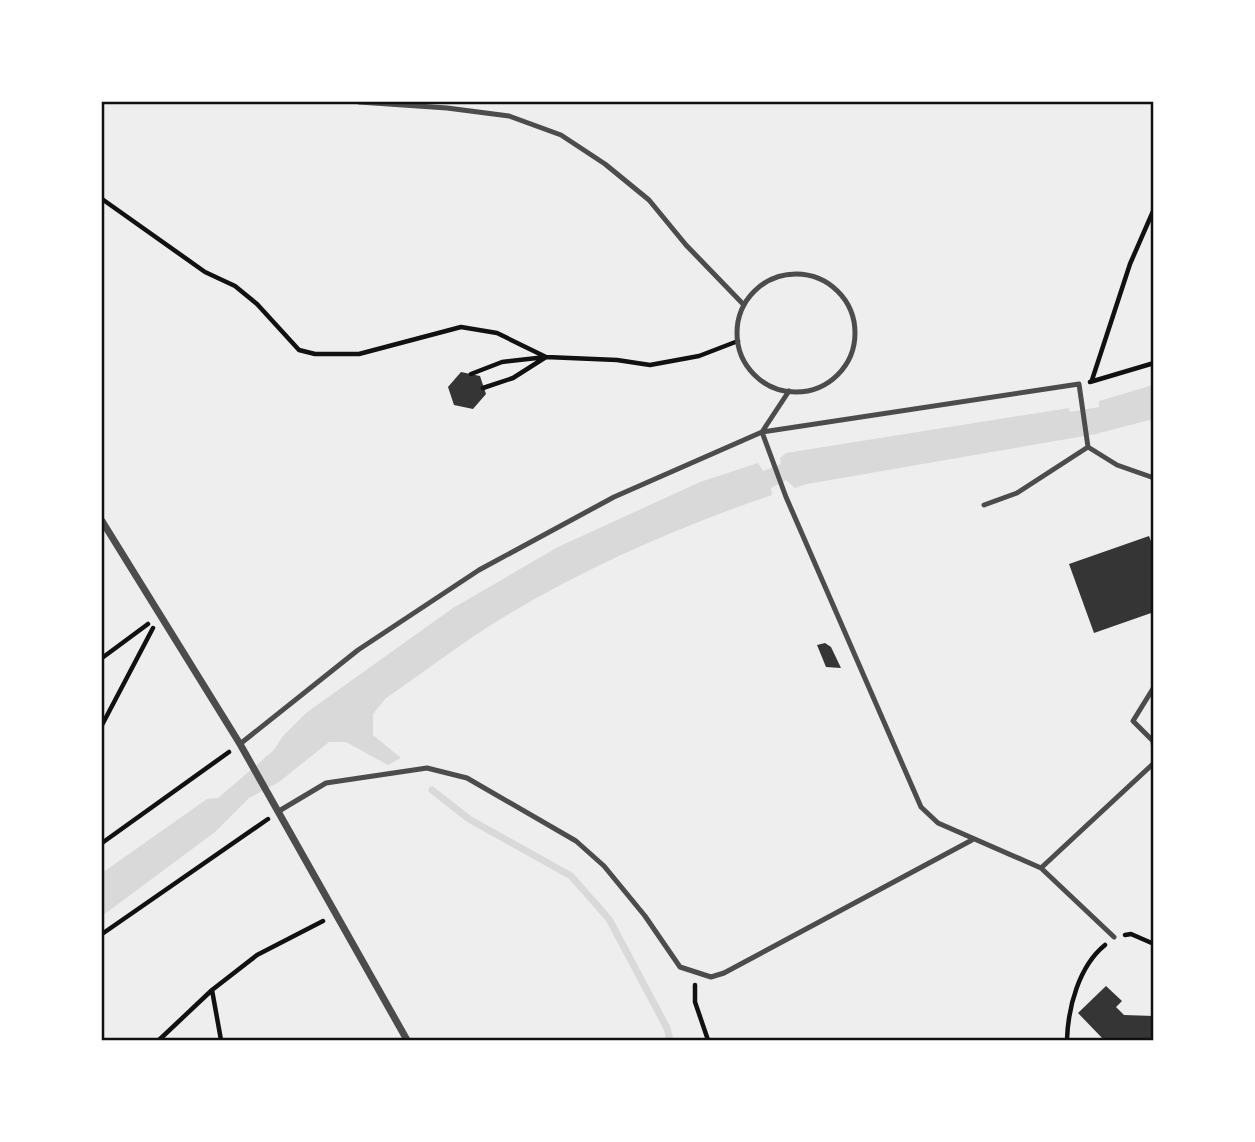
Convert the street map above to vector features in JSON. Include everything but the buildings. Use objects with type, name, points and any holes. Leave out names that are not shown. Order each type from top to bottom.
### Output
[{"type":"street","points":[[102,521],[240,744],[407,1041]]},
{"type":"lane","points":[[359,102],[447,108],[509,117],[561,135],[605,164],[649,200],[686,245],[744,304]]},
{"type":"lane","points":[[802,274],[829,284],[849,306],[855,334],[852,353],[842,370],[818,387],[789,391],[771,386],[755,375],[744,359],[738,341],[738,322],[744,304],[756,289],[773,279],[802,274]]},
{"type":"lane","points":[[240,744],[358,650],[488,565],[592,508],[762,432],[1079,384],[1088,444],[1116,465],[1153,478]]},
{"type":"lane","points":[[762,432],[789,391]]},
{"type":"lane","points":[[762,432],[786,497],[921,807],[938,823],[1041,868],[1114,937]]},
{"type":"lane","points":[[984,505],[1017,493],[1088,444]]},
{"type":"lane","points":[[1153,687],[1133,721],[1153,741],[1153,752]]},
{"type":"lane","points":[[1041,868],[1153,763]]},
{"type":"lane","points":[[279,811],[326,783],[428,768],[467,778],[576,841],[604,866],[645,916],[680,967],[694,974],[711,977],[724,973],[972,840]]},
{"type":"path","points":[[102,199],[205,272],[235,286],[257,304],[299,350],[332,356],[359,354],[461,327],[497,333],[546,357]]},
{"type":"path","points":[[1091,381],[1130,264],[1153,209]]},
{"type":"path","points":[[471,374],[502,362],[546,357],[617,360],[650,365],[699,356],[738,341]]},
{"type":"path","points":[[484,388],[513,378],[546,357]]},
{"type":"path","points":[[1079,384],[1153,363]]},
{"type":"path","points":[[102,658],[160,615]]},
{"type":"path","points":[[102,725],[160,615]]},
{"type":"path","points":[[102,843],[240,744]]},
{"type":"path","points":[[102,934],[279,811]]},
{"type":"path","points":[[159,1041],[212,990],[257,955],[305,933],[335,912]]},
{"type":"path","points":[[1067,1041],[1077,985],[1098,951],[1114,937],[1131,934],[1153,944]]},
{"type":"path","points":[[694,974],[695,1002],[708,1041]]},
{"type":"path","points":[[212,990],[221,1041]]},
{"type":"shaded area","points":[[102,102],[1153,102],[1153,1040],[102,1040]]},
{"type":"shaded area","points":[[1153,385],[1153,419],[1096,434],[795,488],[786,480],[771,488],[772,495],[664,536],[593,568],[491,625],[386,698],[373,714],[373,735],[401,758],[388,765],[346,742],[329,742],[279,782],[249,798],[215,832],[102,916],[102,873],[207,799],[218,798],[274,750],[283,736],[306,713],[453,608],[558,547],[700,482],[758,463],[763,471],[781,464],[780,458],[786,453],[1069,408],[1070,412],[1099,407],[1099,401]]},
{"type":"waterway","points":[[432,790],[469,819],[571,876],[609,919],[667,1028],[670,1040]]}]
